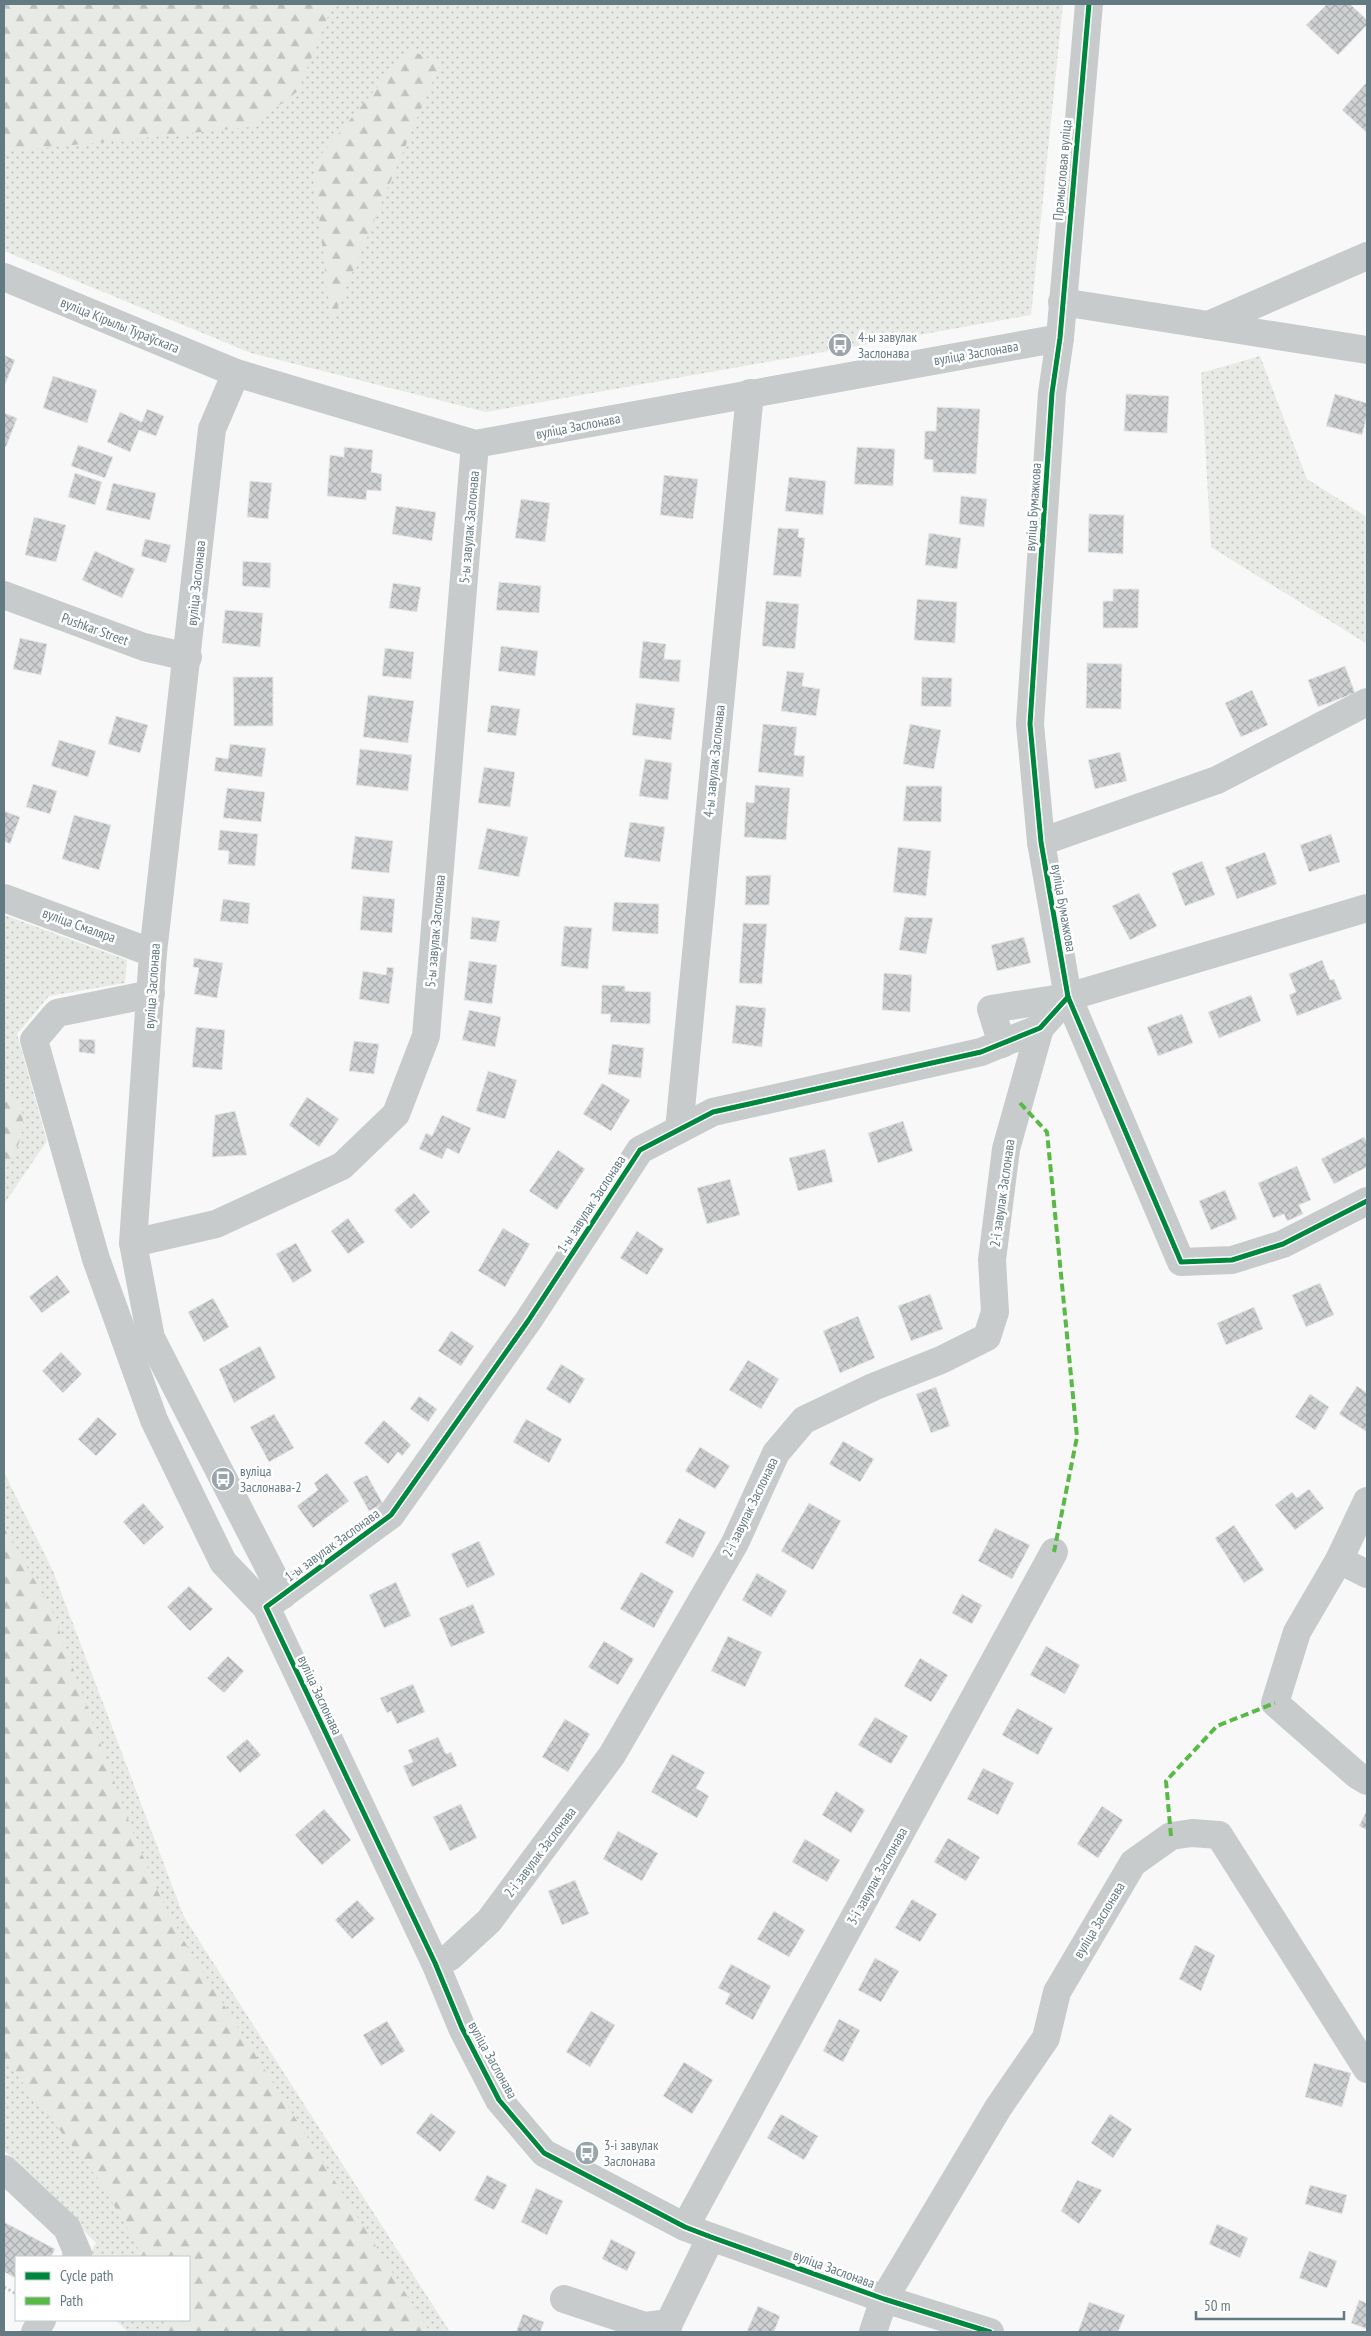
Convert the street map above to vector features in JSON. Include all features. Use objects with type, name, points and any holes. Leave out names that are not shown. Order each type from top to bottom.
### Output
[{"type":"street","name":"Прамысловая вуліца","points":[[1060,338],[1089,4]]},
{"type":"street","points":[[1208,324],[1367,256]]},
{"type":"street","name":"вуліца Кірылы Тураўскага","points":[[4,277],[236,373]]},
{"type":"street","points":[[1062,302],[1367,350]]},
{"type":"street","name":"вуліца Заслонава","points":[[990,2332],[884,2299],[710,2237],[685,2226],[544,2152],[499,2100],[462,2028],[275,1601],[151,1338],[133,1243],[153,953],[188,657],[212,429],[236,373],[475,444],[1060,338]]},
{"type":"street","name":"вуліца Бумажкова","points":[[1060,338],[1052,393],[1030,724],[1041,842],[1068,997],[1181,1262],[1232,1260],[1283,1244],[1367,1201]]},
{"type":"street","name":"4-ы завулак Заслонава","points":[[679,1130],[750,393]]},
{"type":"street","name":"5-ы завулак Заслонава","points":[[133,1243],[216,1224],[342,1166],[396,1114],[426,1036],[475,444]]},
{"type":"street","name":"Pushkar Street","points":[[4,595],[144,647],[188,657]]},
{"type":"street","points":[[1041,842],[1217,780],[1367,702]]},
{"type":"street","name":"вуліца Смаляра","points":[[4,898],[153,953]]},
{"type":"street","points":[[1002,1044],[991,1009],[1068,997],[1367,908]]},
{"type":"street","points":[[151,994],[57,1013],[34,1040],[96,1259],[154,1420],[223,1562],[275,1601]]},
{"type":"street","name":"1-ы завулак Заслонава","points":[[275,1601],[391,1515],[528,1321],[640,1150],[712,1112],[981,1052],[1040,1028],[1068,997]]},
{"type":"street","name":"2-і завулак Заслонава","points":[[435,1963],[450,1957],[489,1922],[612,1755],[734,1543],[776,1453],[804,1420],[873,1386],[941,1360],[987,1337],[995,1312],[992,1260],[1006,1149],[1040,1028]]},
{"type":"street","points":[[1367,1501],[1339,1560],[1297,1632],[1275,1703],[1357,1775],[1367,1781]]},
{"type":"street","name":"3-і завулак Заслонава","points":[[685,2226],[1054,1552]]},
{"type":"street","points":[[1339,1560],[1367,1574]]},
{"type":"street","name":"вуліца Заслонава","points":[[884,2299],[998,2108],[1046,2038],[1057,1992],[1133,1863],[1171,1836],[1192,1833],[1219,1835],[1367,2069]]},
{"type":"street","points":[[4,2169],[67,2228],[78,2254],[77,2256]]},
{"type":"street","points":[[564,2299],[645,2326],[668,2327],[710,2237]]},
{"type":"street","points":[[873,2332],[884,2299]]},
{"type":"street","points":[[35,2332],[41,2321]]},
{"type":"path","points":[[4,2287],[15,2293]]},
{"type":"green space","points":[[4,4],[1063,4],[1031,315],[486,412],[251,353],[4,251]]},
{"type":"green space","points":[[4,4],[333,4],[298,91],[250,127],[4,152]]},
{"type":"green space","points":[[409,49],[440,64],[331,323],[313,164]]},
{"type":"green space","points":[[1260,356],[1307,479],[1367,517],[1367,644],[1211,547],[1201,373]]},
{"type":"green space","points":[[4,915],[127,960],[125,983],[49,996],[17,1034],[47,1141],[4,1204]]},
{"type":"green space","points":[[4,1090],[20,1108],[23,1119],[20,1141],[4,1173]]},
{"type":"green space","points":[[4,1472],[53,1571],[184,1917],[450,2332],[128,2332],[116,2321],[190,2321],[190,2256],[89,2256],[96,2243],[4,2150]]},
{"type":"green space","points":[[4,1528],[51,1608],[135,1838],[160,1896],[188,1948],[430,2332],[167,2332],[163,2321],[190,2321],[190,2256],[142,2256],[99,2180],[4,2059]]},
{"type":"building","points":[[1327,4],[1350,4],[1367,20],[1367,25],[1338,55],[1306,25]]},
{"type":"building","points":[[1367,82],[1367,133],[1342,110]]},
{"type":"building","points":[[4,355],[15,360],[4,387]]},
{"type":"building","points":[[53,376],[97,390],[87,423],[43,408]]},
{"type":"building","points":[[1126,394],[1169,396],[1167,433],[1124,431]]},
{"type":"building","points":[[1335,394],[1367,403],[1367,416],[1362,435],[1326,426]]},
{"type":"building","points":[[937,407],[980,409],[976,474],[933,472],[933,460],[924,459],[925,431],[936,431]]},
{"type":"building","points":[[147,409],[164,416],[156,436],[139,430],[130,452],[107,442],[120,412],[142,422]]},
{"type":"building","points":[[4,413],[17,418],[6,447],[4,446]]},
{"type":"building","points":[[78,445],[113,457],[105,478],[71,466]]},
{"type":"building","points":[[344,447],[373,450],[371,472],[382,474],[381,491],[367,490],[366,500],[327,496],[330,455],[344,457]]},
{"type":"building","points":[[857,447],[895,449],[893,486],[854,484]]},
{"type":"building","points":[[75,473],[102,482],[95,505],[68,497]]},
{"type":"building","points":[[664,475],[698,479],[693,519],[660,515]]},
{"type":"building","points":[[789,477],[826,481],[823,515],[785,511]]},
{"type":"building","points":[[250,481],[272,483],[268,519],[247,517]]},
{"type":"building","points":[[113,483],[156,493],[150,520],[106,510]]},
{"type":"building","points":[[961,496],[987,499],[984,527],[959,524]]},
{"type":"building","points":[[521,499],[550,503],[545,542],[515,538]]},
{"type":"building","points":[[396,506],[436,512],[432,541],[392,534]]},
{"type":"building","points":[[1089,514],[1124,515],[1123,554],[1088,552]]},
{"type":"building","points":[[34,517],[66,525],[56,562],[25,555]]},
{"type":"building","points":[[778,528],[799,529],[798,537],[805,538],[801,577],[773,575]]},
{"type":"building","points":[[929,533],[961,538],[957,569],[925,565]]},
{"type":"building","points":[[145,539],[171,545],[166,563],[141,556]]},
{"type":"building","points":[[95,551],[135,569],[122,598],[82,580]]},
{"type":"building","points":[[243,561],[271,563],[270,588],[242,586]]},
{"type":"building","points":[[499,582],[541,586],[539,613],[496,610]]},
{"type":"building","points":[[393,583],[421,587],[417,612],[389,608]]},
{"type":"building","points":[[1113,589],[1139,589],[1138,628],[1103,628],[1103,601],[1113,601]]},
{"type":"building","points":[[917,599],[957,602],[955,643],[914,640]]},
{"type":"building","points":[[766,601],[799,604],[795,649],[762,646]]},
{"type":"building","points":[[225,610],[263,613],[260,647],[222,643]]},
{"type":"building","points":[[20,638],[47,644],[41,675],[13,669]]},
{"type":"building","points":[[643,641],[666,644],[664,659],[681,660],[679,682],[639,678]]},
{"type":"building","points":[[501,646],[538,651],[535,676],[498,671]]},
{"type":"building","points":[[385,648],[414,652],[411,679],[382,676]]},
{"type":"building","points":[[1087,663],[1122,664],[1121,709],[1086,708]]},
{"type":"building","points":[[1345,666],[1355,693],[1318,707],[1308,680]]},
{"type":"building","points":[[787,671],[804,673],[802,686],[820,689],[816,716],[781,711]]},
{"type":"building","points":[[233,677],[273,677],[273,726],[234,726]]},
{"type":"building","points":[[922,677],[952,678],[951,707],[921,706]]},
{"type":"building","points":[[1252,690],[1268,725],[1241,737],[1225,703]]},
{"type":"building","points":[[368,695],[414,701],[408,743],[363,737]]},
{"type":"building","points":[[636,703],[675,708],[671,740],[632,735]]},
{"type":"building","points":[[491,705],[520,709],[516,736],[487,732]]},
{"type":"building","points":[[116,716],[148,725],[140,753],[108,744]]},
{"type":"building","points":[[763,724],[797,727],[794,755],[805,756],[803,777],[758,772]]},
{"type":"building","points":[[910,724],[941,730],[934,769],[903,764]]},
{"type":"building","points":[[59,740],[96,751],[88,777],[51,766]]},
{"type":"building","points":[[230,744],[266,748],[262,777],[214,771],[216,757],[228,759]]},
{"type":"building","points":[[360,749],[412,755],[408,791],[356,785]]},
{"type":"building","points":[[1120,752],[1127,781],[1095,789],[1088,760]]},
{"type":"building","points":[[645,759],[672,763],[668,800],[639,796]]},
{"type":"building","points":[[484,767],[515,772],[510,807],[478,803]]},
{"type":"building","points":[[33,784],[57,791],[50,814],[26,807]]},
{"type":"building","points":[[755,785],[790,788],[786,840],[744,837],[746,802],[754,803]]},
{"type":"building","points":[[906,786],[942,786],[941,822],[903,821]]},
{"type":"building","points":[[227,788],[265,792],[261,822],[223,818]]},
{"type":"building","points":[[4,811],[20,817],[10,844],[4,841]]},
{"type":"building","points":[[74,815],[111,825],[99,870],[62,859]]},
{"type":"building","points":[[630,822],[665,827],[660,862],[624,857]]},
{"type":"building","points":[[487,828],[528,837],[519,877],[478,869]]},
{"type":"building","points":[[220,830],[258,834],[255,866],[228,864],[229,851],[218,850]]},
{"type":"building","points":[[1331,834],[1340,862],[1309,872],[1300,845]]},
{"type":"building","points":[[355,836],[393,841],[389,873],[351,869]]},
{"type":"building","points":[[898,847],[931,851],[926,896],[893,892]]},
{"type":"building","points":[[1265,852],[1277,884],[1237,899],[1225,867]]},
{"type":"building","points":[[1202,861],[1215,895],[1185,906],[1172,873]]},
{"type":"building","points":[[771,875],[769,905],[745,905],[746,876]]},
{"type":"building","points":[[1139,893],[1157,926],[1130,940],[1112,906]]},
{"type":"building","points":[[363,896],[395,899],[392,933],[360,930]]},
{"type":"building","points":[[223,899],[250,903],[248,924],[220,921]]},
{"type":"building","points":[[614,902],[659,904],[658,934],[612,931]]},
{"type":"building","points":[[472,917],[500,921],[496,942],[470,939]]},
{"type":"building","points":[[905,917],[933,918],[926,954],[899,950]]},
{"type":"building","points":[[743,923],[767,924],[762,984],[739,983]]},
{"type":"building","points":[[564,926],[592,928],[588,969],[561,966]]},
{"type":"building","points":[[1024,937],[1031,963],[997,971],[991,945]]},
{"type":"building","points":[[194,958],[223,963],[217,998],[194,994],[199,968],[193,967]]},
{"type":"building","points":[[1322,960],[1330,980],[1334,979],[1342,999],[1297,1016],[1289,995],[1296,992],[1289,974]]},
{"type":"building","points":[[469,961],[497,965],[492,1004],[464,1000]]},
{"type":"building","points":[[387,967],[394,968],[389,1004],[359,999],[363,971],[386,975]]},
{"type":"building","points":[[884,973],[912,975],[910,1012],[882,1010]]},
{"type":"building","points":[[602,985],[625,986],[625,991],[651,992],[650,1024],[610,1022],[611,1014],[601,1014]]},
{"type":"building","points":[[1251,995],[1261,1021],[1219,1038],[1208,1012]]},
{"type":"building","points":[[736,1005],[766,1008],[762,1047],[732,1043]]},
{"type":"building","points":[[469,1010],[501,1017],[495,1047],[462,1040]]},
{"type":"building","points":[[1182,1014],[1193,1043],[1158,1056],[1147,1027]]},
{"type":"building","points":[[196,1027],[225,1030],[222,1070],[192,1067]]},
{"type":"building","points":[[79,1039],[95,1040],[95,1054],[79,1052]]},
{"type":"building","points":[[354,1041],[379,1044],[374,1074],[349,1071]]},
{"type":"building","points":[[612,1044],[644,1048],[641,1078],[608,1074]]},
{"type":"building","points":[[488,1071],[517,1080],[505,1119],[476,1111]]},
{"type":"building","points":[[602,1083],[630,1100],[611,1131],[583,1114]]},
{"type":"building","points":[[307,1097],[339,1119],[319,1147],[289,1125]]},
{"type":"building","points":[[235,1111],[247,1155],[212,1157],[215,1115]]},
{"type":"building","points":[[442,1115],[471,1128],[459,1154],[447,1148],[442,1159],[419,1149],[426,1133],[432,1136]]},
{"type":"building","points":[[903,1121],[913,1151],[878,1163],[868,1133]]},
{"type":"building","points":[[1364,1137],[1367,1143],[1367,1167],[1334,1184],[1321,1159]]},
{"type":"building","points":[[825,1149],[833,1182],[798,1191],[789,1158]]},
{"type":"building","points":[[558,1150],[585,1169],[557,1210],[529,1191]]},
{"type":"building","points":[[1297,1166],[1311,1200],[1299,1205],[1303,1214],[1287,1221],[1284,1214],[1273,1218],[1258,1183]]},
{"type":"building","points":[[730,1179],[740,1215],[707,1224],[697,1188]]},
{"type":"building","points":[[1225,1190],[1237,1219],[1211,1230],[1199,1201]]},
{"type":"building","points":[[414,1193],[430,1212],[411,1229],[394,1210]]},
{"type":"building","points":[[348,1218],[365,1242],[348,1254],[331,1231]]},
{"type":"building","points":[[503,1228],[530,1244],[505,1287],[478,1271]]},
{"type":"building","points":[[637,1231],[664,1249],[647,1275],[620,1258]]},
{"type":"building","points":[[296,1243],[312,1271],[293,1283],[276,1254]]},
{"type":"building","points":[[57,1275],[70,1292],[42,1313],[29,1297]]},
{"type":"building","points":[[1320,1283],[1334,1315],[1306,1327],[1292,1295]]},
{"type":"building","points":[[930,1294],[943,1329],[911,1341],[898,1306]]},
{"type":"building","points":[[213,1298],[229,1327],[204,1342],[188,1312]]},
{"type":"building","points":[[1254,1307],[1263,1329],[1226,1345],[1217,1323]]},
{"type":"building","points":[[858,1316],[875,1358],[840,1373],[823,1331]]},
{"type":"building","points":[[451,1331],[474,1346],[461,1366],[438,1351]]},
{"type":"building","points":[[260,1346],[276,1378],[234,1403],[219,1369]]},
{"type":"building","points":[[61,1352],[82,1374],[63,1393],[42,1371]]},
{"type":"building","points":[[748,1360],[779,1379],[761,1409],[729,1390]]},
{"type":"building","points":[[561,1364],[585,1379],[570,1404],[546,1389]]},
{"type":"building","points":[[1357,1386],[1367,1393],[1367,1432],[1339,1414]]},
{"type":"building","points":[[936,1387],[950,1426],[931,1433],[916,1394]]},
{"type":"building","points":[[1310,1394],[1329,1407],[1315,1430],[1295,1417]]},
{"type":"building","points":[[419,1396],[437,1409],[428,1422],[410,1409]]},
{"type":"building","points":[[274,1414],[294,1448],[269,1462],[250,1427]]},
{"type":"building","points":[[98,1417],[117,1434],[96,1456],[78,1439]]},
{"type":"building","points":[[526,1419],[562,1439],[549,1463],[513,1442]]},
{"type":"building","points":[[384,1420],[411,1445],[402,1456],[398,1452],[388,1464],[364,1443]]},
{"type":"building","points":[[843,1441],[874,1459],[860,1482],[829,1464]]},
{"type":"building","points":[[700,1447],[730,1466],[715,1489],[685,1471]]},
{"type":"building","points":[[327,1473],[349,1501],[313,1528],[297,1506],[318,1490],[314,1483]]},
{"type":"building","points":[[367,1475],[383,1504],[369,1511],[353,1482]]},
{"type":"building","points":[[1309,1489],[1324,1508],[1295,1530],[1275,1505],[1292,1492],[1297,1498]]},
{"type":"building","points":[[143,1503],[164,1527],[144,1545],[123,1522]]},
{"type":"building","points":[[809,1503],[841,1521],[813,1570],[781,1551]]},
{"type":"building","points":[[679,1518],[706,1532],[693,1558],[665,1543]]},
{"type":"building","points":[[1234,1525],[1264,1570],[1244,1583],[1215,1538]]},
{"type":"building","points":[[995,1528],[1030,1545],[1012,1579],[978,1561]]},
{"type":"building","points":[[479,1541],[495,1575],[467,1588],[451,1554]]},
{"type":"building","points":[[641,1572],[674,1591],[654,1628],[620,1609]]},
{"type":"building","points":[[757,1573],[787,1591],[771,1617],[742,1600]]},
{"type":"building","points":[[396,1582],[411,1616],[384,1628],[369,1595]]},
{"type":"building","points":[[189,1586],[213,1609],[190,1631],[167,1607]]},
{"type":"building","points":[[962,1594],[982,1605],[972,1624],[952,1613]]},
{"type":"building","points":[[473,1604],[485,1633],[451,1647],[439,1618]]},
{"type":"building","points":[[728,1636],[762,1652],[745,1687],[711,1671]]},
{"type":"building","points":[[604,1641],[634,1659],[618,1685],[588,1667]]},
{"type":"building","points":[[1046,1646],[1080,1665],[1065,1694],[1030,1675]]},
{"type":"building","points":[[228,1656],[244,1671],[224,1693],[207,1678]]},
{"type":"building","points":[[920,1658],[948,1675],[931,1702],[904,1686]]},
{"type":"building","points":[[413,1684],[425,1712],[397,1724],[391,1711],[387,1713],[380,1698]]},
{"type":"building","points":[[1017,1708],[1053,1728],[1038,1755],[1002,1735]]},
{"type":"building","points":[[875,1717],[908,1736],[891,1764],[858,1745]]},
{"type":"building","points":[[565,1719],[590,1734],[568,1772],[542,1757]]},
{"type":"building","points":[[438,1737],[446,1754],[451,1752],[457,1766],[412,1787],[403,1766],[413,1762],[408,1750]]},
{"type":"building","points":[[247,1739],[261,1755],[240,1773],[226,1757]]},
{"type":"building","points":[[672,1754],[705,1772],[696,1788],[709,1796],[697,1818],[651,1792]]},
{"type":"building","points":[[983,1768],[1014,1783],[998,1815],[967,1799]]},
{"type":"building","points":[[836,1791],[865,1810],[851,1833],[822,1815]]},
{"type":"building","points":[[461,1804],[477,1838],[450,1851],[433,1817]]},
{"type":"building","points":[[1102,1806],[1123,1820],[1098,1858],[1077,1844]]},
{"type":"building","points":[[324,1809],[351,1840],[322,1865],[295,1835]]},
{"type":"building","points":[[1367,1810],[1367,1830],[1359,1826]]},
{"type":"building","points":[[618,1831],[658,1853],[642,1881],[603,1859]]},
{"type":"building","points":[[948,1838],[980,1857],[966,1881],[934,1862]]},
{"type":"building","points":[[805,1839],[840,1860],[827,1882],[792,1862]]},
{"type":"building","points":[[575,1880],[589,1914],[562,1925],[548,1891]]},
{"type":"building","points":[[912,1899],[937,1914],[920,1942],[895,1928]]},
{"type":"building","points":[[357,1900],[375,1919],[352,1939],[335,1920]]},
{"type":"building","points":[[774,1911],[805,1930],[789,1957],[757,1939]]},
{"type":"building","points":[[1195,1945],[1215,1955],[1201,1991],[1179,1979]]},
{"type":"building","points":[[875,1958],[899,1971],[881,2002],[858,1990]]},
{"type":"building","points":[[731,1964],[771,1986],[753,2020],[725,2004],[730,1994],[718,1988]]},
{"type":"building","points":[[591,2011],[615,2025],[590,2067],[566,2052]]},
{"type":"building","points":[[839,2019],[860,2030],[843,2062],[823,2051]]},
{"type":"building","points":[[387,2021],[405,2051],[381,2066],[363,2035]]},
{"type":"building","points":[[684,2062],[713,2080],[692,2114],[663,2096]]},
{"type":"building","points":[[1314,2063],[1351,2073],[1342,2107],[1305,2097]]},
{"type":"building","points":[[431,2113],[456,2132],[440,2152],[416,2133]]},
{"type":"building","points":[[781,2114],[818,2136],[804,2160],[767,2138]]},
{"type":"building","points":[[1110,2114],[1132,2129],[1113,2158],[1091,2143]]},
{"type":"building","points":[[487,2175],[507,2185],[494,2210],[474,2200]]},
{"type":"building","points":[[1077,2180],[1102,2190],[1079,2224],[1061,2211]]},
{"type":"building","points":[[1310,2185],[1347,2195],[1342,2214],[1305,2204]]},
{"type":"building","points":[[536,2188],[563,2201],[547,2235],[521,2222]]},
{"type":"building","points":[[4,2222],[55,2249],[52,2256],[15,2256],[15,2278],[4,2272]]},
{"type":"building","points":[[1217,2224],[1248,2238],[1240,2258],[1209,2244]]},
{"type":"building","points":[[611,2239],[636,2252],[627,2271],[602,2259]]},
{"type":"building","points":[[1309,2251],[1337,2261],[1327,2288],[1299,2278]]},
{"type":"building","points":[[1359,2300],[1367,2303],[1367,2329],[1351,2323]]},
{"type":"building","points":[[1089,2302],[1125,2315],[1118,2332],[1078,2332]]},
{"type":"building","points":[[758,2306],[780,2316],[774,2332],[747,2331]]},
{"type":"building","points":[[523,2314],[544,2322],[540,2332],[516,2332]]},
{"type":"marked path","points":[[1020,1103],[1047,1132],[1077,1437],[1054,1552]]},
{"type":"marked path","points":[[1171,1836],[1166,1781],[1217,1726],[1275,1703]]},
{"type":"cycle path","points":[[1089,4],[1060,338],[1052,393],[1030,724],[1041,842],[1068,997],[1181,1262],[1232,1260],[1283,1244],[1367,1201]]},
{"type":"cycle path","points":[[990,2332],[884,2299],[685,2227],[544,2153],[499,2100],[462,2028],[435,1963],[266,1607],[391,1515],[528,1321],[640,1150],[713,1112],[981,1052],[1040,1028],[1068,997]]},
{"type":"place","name":"4-ы завулак Заслонава","points":[[840,345]]},
{"type":"place","name":"вуліца Заслонава-2","points":[[223,1479]]},
{"type":"place","name":"3-і завулак Заслонава","points":[[587,2153]]}]
